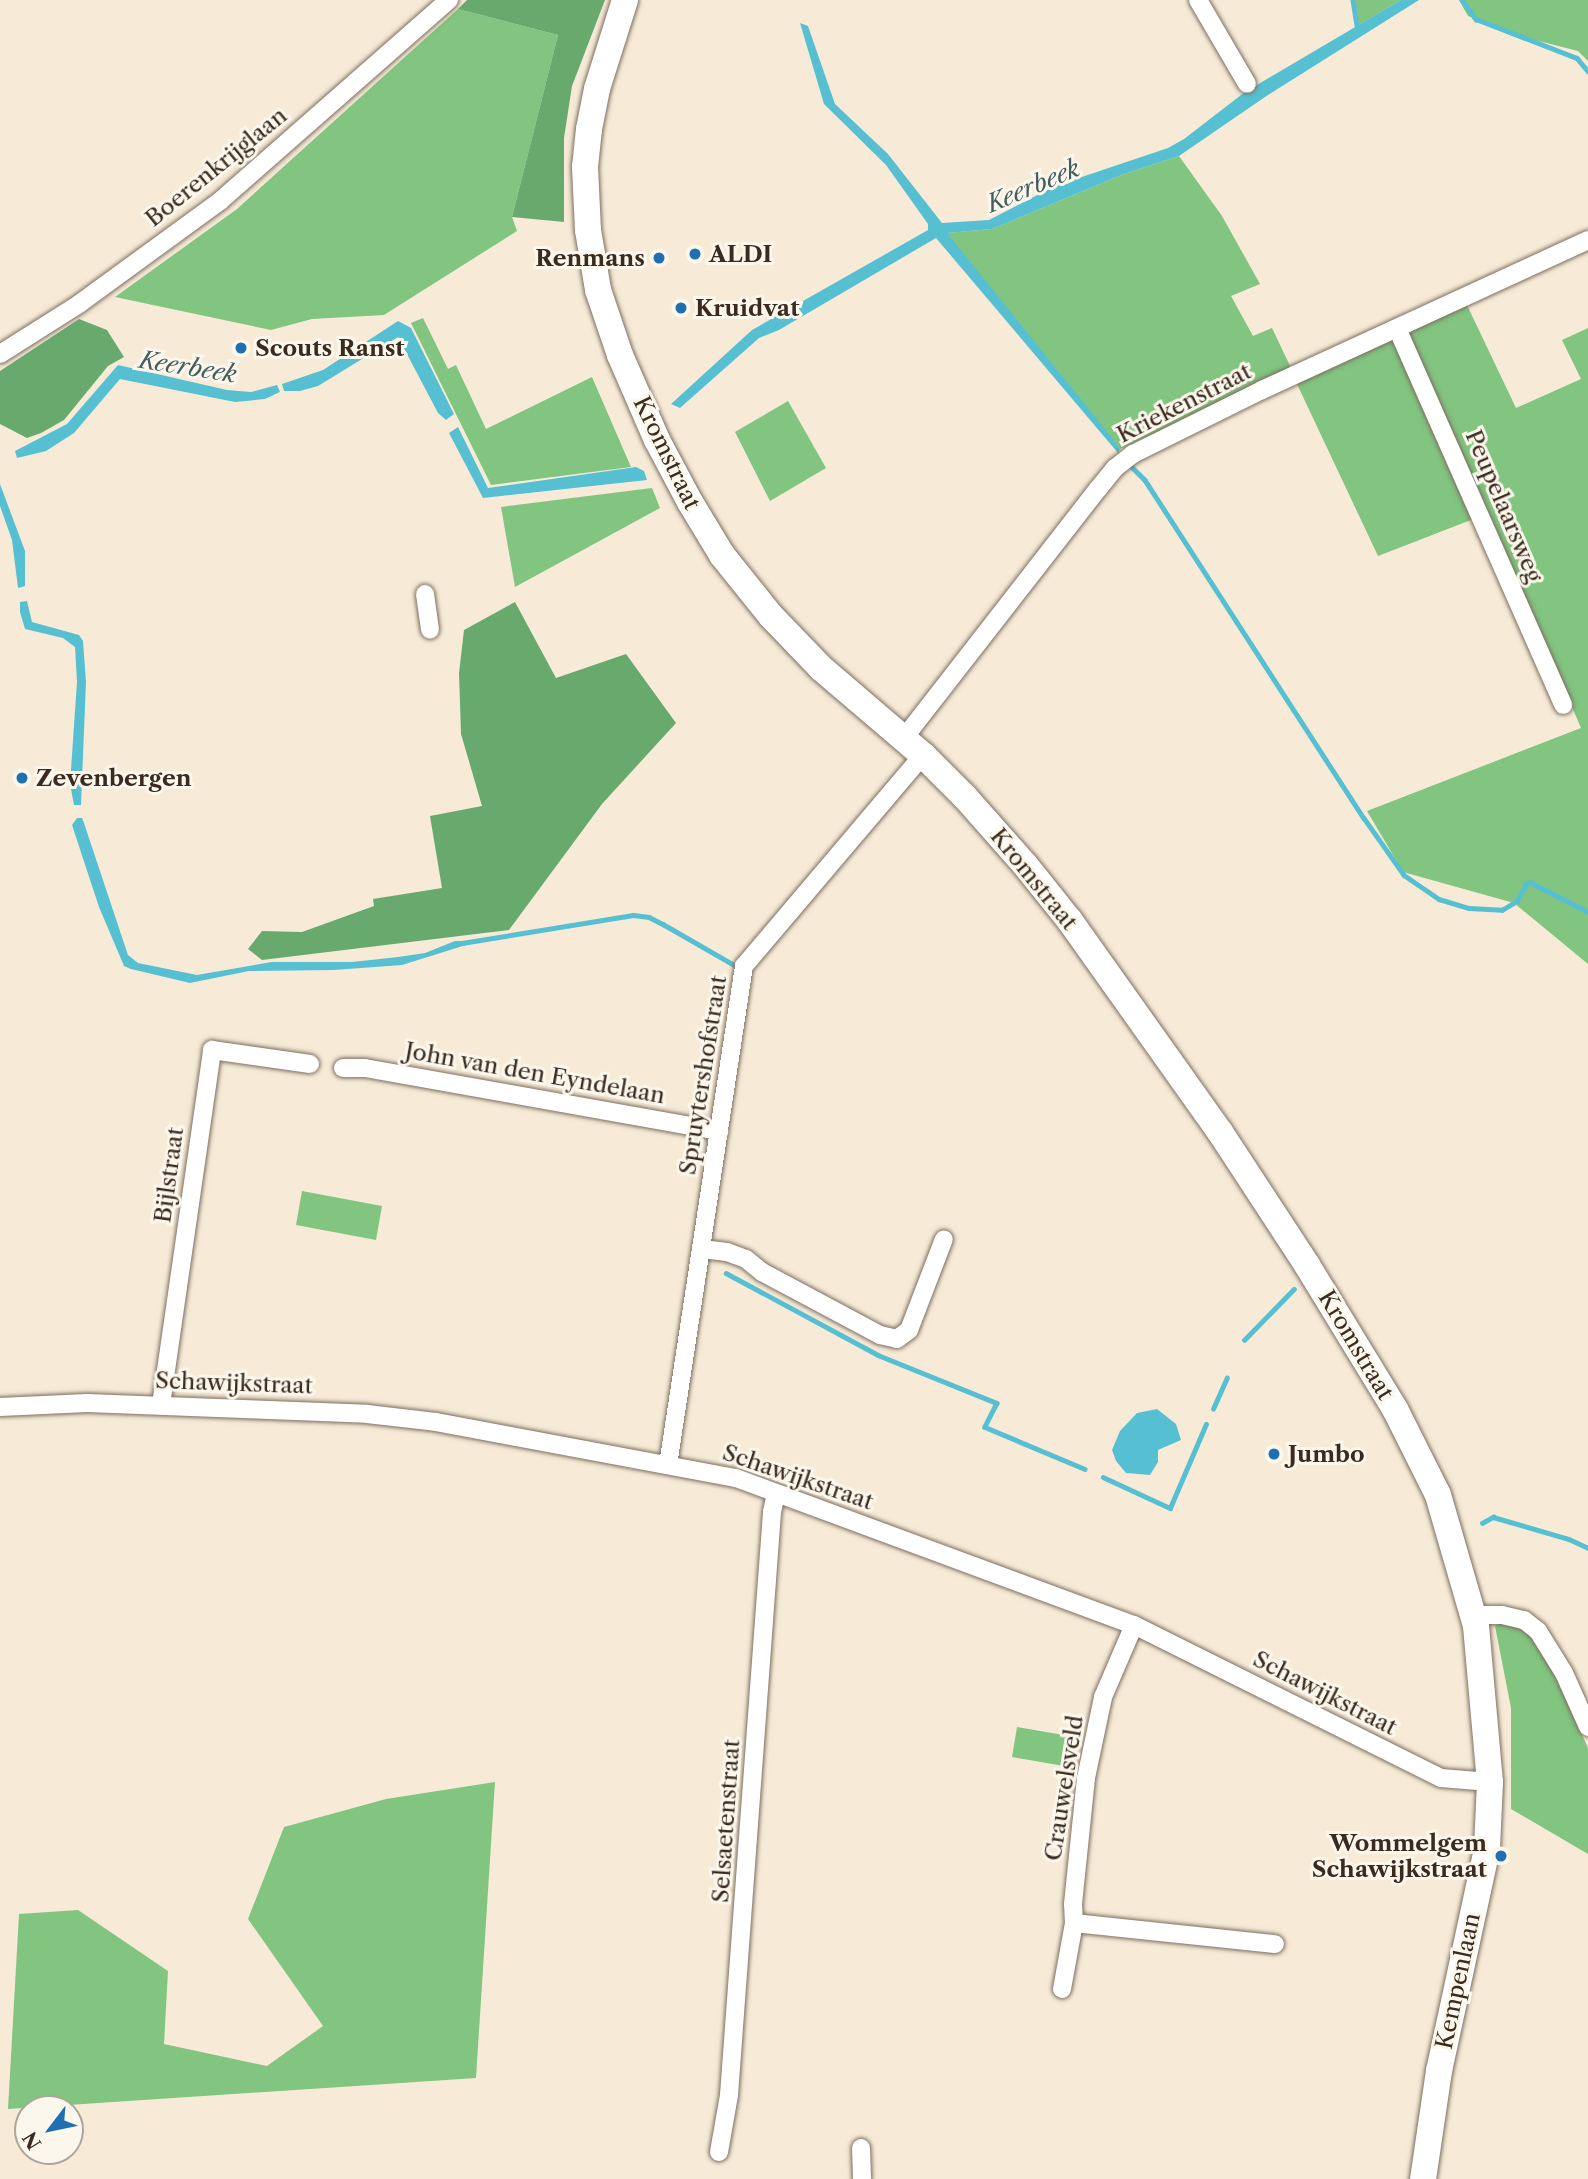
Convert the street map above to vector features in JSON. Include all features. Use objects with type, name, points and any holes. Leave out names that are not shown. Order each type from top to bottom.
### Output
[{"type":"main road","name":"Kromstraat","points":[[625,0],[597,89],[586,167],[590,248],[598,290],[620,355],[673,470],[703,525],[730,566],[814,661],[913,747],[994,829],[1070,921],[1220,1132],[1307,1265],[1421,1457],[1438,1495],[1456,1548],[1474,1615]]},
{"type":"main road","name":"Kempenlaan","points":[[1423,2179],[1439,2071],[1486,1849],[1490,1782],[1482,1667],[1474,1615]]},
{"type":"street","name":"Boerenkrijglaan","points":[[0,354],[79,304],[220,201],[449,0]]},
{"type":"street","points":[[1198,0],[1247,84]]},
{"type":"street","name":"Kriekenstraat","points":[[913,747],[1115,468],[1133,454],[1588,240]]},
{"type":"street","name":"Peupelaarsweg","points":[[1397,328],[1563,705]]},
{"type":"street","points":[[425,594],[430,630]]},
{"type":"street","name":"Spruytershofstraat","points":[[668,1465],[744,966],[913,747]]},
{"type":"street","name":"Bijlstraat","points":[[162,1405],[212,1050],[310,1064]]},
{"type":"street","name":"John van den Eyndelaan","points":[[343,1069],[365,1068],[719,1131]]},
{"type":"street","points":[[702,1250],[727,1252],[746,1259],[774,1279],[880,1335],[897,1339],[909,1330],[944,1240]]},
{"type":"street","name":"Schawijkstraat","points":[[0,1407],[87,1403],[354,1413],[436,1422],[736,1478],[1134,1625],[1434,1775],[1450,1780],[1490,1782]]},
{"type":"street","name":"Selsaetenstraat","points":[[719,2152],[729,2095],[772,1512],[776,1493]]},
{"type":"street","points":[[1474,1615],[1502,1615],[1524,1620],[1538,1631],[1563,1673],[1588,1727]]},
{"type":"street","name":"Crauwelsveld","points":[[1062,1989],[1074,1923],[1073,1904],[1086,1778],[1103,1697],[1134,1625]]},
{"type":"street","points":[[1074,1923],[1275,1944]]},
{"type":"street","points":[[861,2148],[862,2179]]},
{"type":"green space","points":[[467,0],[605,0],[572,86],[564,138],[564,222],[512,217],[558,35],[458,9]]},
{"type":"green space","points":[[1355,0],[1401,0],[1359,25]]},
{"type":"green space","points":[[1459,0],[1588,0],[1588,61],[1578,51],[1527,38],[1468,16]]},
{"type":"green space","points":[[458,9],[558,35],[512,217],[517,231],[384,315],[312,319],[271,330],[115,297],[237,209]]},
{"type":"green space","points":[[1179,156],[1222,216],[1260,284],[1231,296],[1253,336],[1272,328],[1292,370],[1120,449],[946,233],[992,229],[1124,174]]},
{"type":"green space","points":[[1466,303],[1516,408],[1581,379],[1562,340],[1588,328],[1588,964],[1514,903],[1403,872],[1367,811],[1581,728],[1489,513],[1378,556],[1296,382]]},
{"type":"green space","points":[[423,318],[448,369],[456,365],[486,429],[592,377],[631,467],[491,485],[411,323]]},
{"type":"green space","points":[[79,319],[107,330],[124,357],[108,366],[64,420],[41,433],[27,438],[0,424],[0,371]]},
{"type":"green space","points":[[788,401],[826,468],[770,501],[735,432]]},
{"type":"green space","points":[[652,488],[660,508],[515,587],[501,507]]},
{"type":"green space","points":[[515,602],[556,678],[626,654],[676,723],[602,804],[509,930],[262,960],[248,949],[262,931],[302,932],[374,906],[373,899],[442,888],[430,816],[482,806],[461,734],[459,673],[464,630]]},
{"type":"green space","points":[[302,1191],[382,1206],[376,1240],[296,1225]]},
{"type":"green space","points":[[1500,1623],[1514,1626],[1530,1635],[1559,1683],[1588,1748],[1588,1854],[1511,1809],[1511,1708],[1495,1626]]},
{"type":"green space","points":[[1017,1727],[1075,1737],[1070,1767],[1012,1757]]},
{"type":"green space","points":[[495,1782],[476,2078],[84,2104],[84,2095],[14,2095],[14,2109],[8,2109],[19,1914],[78,1910],[168,1971],[164,2044],[267,2066],[323,2026],[248,1919],[284,1827],[386,1799]]},
{"type":"water","points":[[1401,0],[1419,0],[1265,97],[1179,156],[1124,174],[992,229],[947,233],[1113,439],[1120,449],[1118,453],[936,238],[779,330],[759,338],[680,408],[671,404],[752,330],[928,230],[928,224],[886,165],[824,104],[800,23],[808,26],[835,104],[888,154],[942,223],[989,220],[1055,186],[1168,148],[1184,139],[1245,92]]},
{"type":"water","points":[[398,321],[411,328],[454,414],[446,420],[438,413],[398,337],[318,386],[300,391],[284,391],[282,384],[323,370]]},
{"type":"water","points":[[118,365],[227,390],[251,392],[277,385],[280,392],[265,399],[235,402],[120,379],[74,433],[46,451],[17,458],[15,451],[67,424]]},
{"type":"water","points":[[458,427],[488,488],[636,467],[644,471],[647,480],[483,498],[449,433]]},
{"type":"water","points":[[0,484],[25,551],[25,586],[18,588],[12,540],[0,506]]},
{"type":"water","points":[[27,601],[32,622],[79,635],[83,641],[86,682],[81,805],[74,805],[70,784],[77,682],[75,647],[63,638],[25,629],[20,602]]},
{"type":"water","points":[[77,818],[82,818],[84,823],[128,955],[138,963],[197,975],[272,962],[352,962],[398,957],[425,953],[455,941],[465,941],[466,945],[402,965],[334,970],[249,971],[190,983],[131,969],[124,966],[99,907],[72,825]]},
{"type":"water","points":[[1157,1409],[1176,1424],[1181,1440],[1158,1450],[1158,1462],[1150,1475],[1126,1473],[1116,1461],[1112,1450],[1120,1431],[1137,1413]]},
{"type":"waterway","points":[[1353,0],[1358,30]]},
{"type":"waterway","points":[[1462,0],[1476,19],[1577,58],[1588,71]]},
{"type":"waterway","points":[[1130,465],[1145,480],[1364,818],[1404,875],[1439,899],[1469,908],[1502,910],[1517,901],[1526,884],[1530,882],[1588,912]]},
{"type":"waterway","points":[[462,943],[633,915],[649,917],[736,966]]},
{"type":"waterway","points":[[726,1273],[878,1355],[997,1403],[985,1427],[1085,1469]]},
{"type":"waterway","points":[[1244,1340],[1294,1289]]},
{"type":"waterway","points":[[1213,1409],[1227,1378]]},
{"type":"waterway","points":[[1103,1477],[1170,1508],[1206,1424]]},
{"type":"waterway","points":[[1482,1523],[1493,1517],[1569,1539],[1588,1548]]},
{"type":"place","name":"ALDI","points":[[695,254]]},
{"type":"place","name":"Renmans","points":[[659,258]]},
{"type":"place","name":"Kruidvat","points":[[681,308]]},
{"type":"place","name":"Scouts Ranst","points":[[241,348]]},
{"type":"place","name":"Zevenbergen","points":[[22,778]]},
{"type":"place","name":"Jumbo","points":[[1274,1454]]},
{"type":"place","name":"Wommelgem Schawijkstraat","points":[[1501,1856]]},
{"type":"water label","name":"Keerbeek","points":[[1033,186]]},
{"type":"water label","name":"Keerbeek","points":[[188,367]]}]
